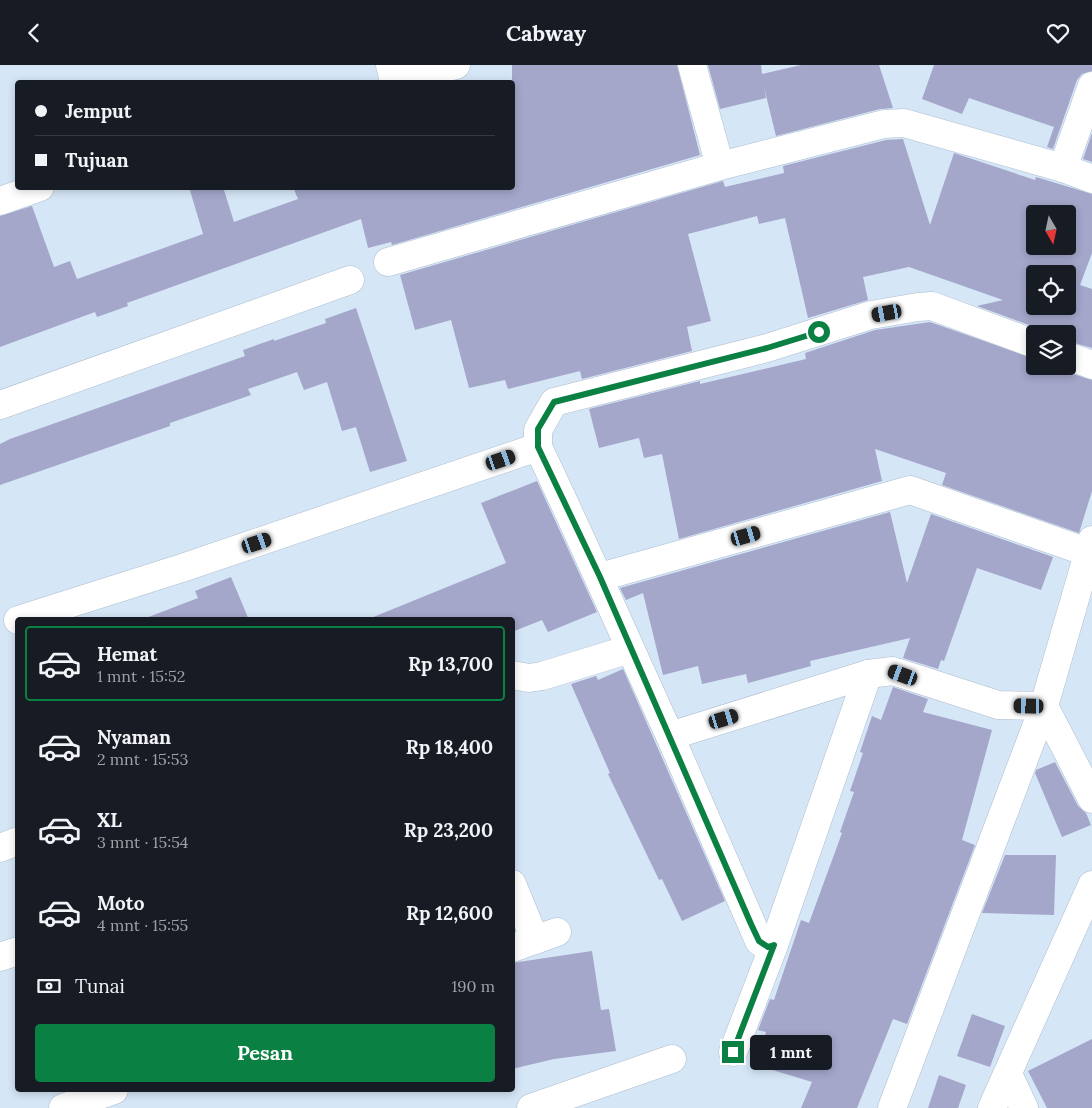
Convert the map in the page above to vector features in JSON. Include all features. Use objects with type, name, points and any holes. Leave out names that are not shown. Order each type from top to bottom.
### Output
[{"type":"street","points":[[390,76],[456,65]]},
{"type":"street","points":[[692,65],[720,166]]},
{"type":"street","points":[[1063,168],[1092,85]]},
{"type":"street","points":[[388,262],[720,166],[884,124],[904,123],[1063,168],[1092,179]]},
{"type":"street","points":[[0,201],[31,190]]},
{"type":"street","points":[[0,405],[350,280]]},
{"type":"street","points":[[774,945],[768,947],[759,941],[600,577],[538,447],[538,429],[554,402],[767,348],[871,315],[932,306],[1026,342]]},
{"type":"street","points":[[1076,359],[1092,365]]},
{"type":"street","points":[[27,617],[182,568],[538,447]]},
{"type":"street","points":[[600,577],[910,490],[1090,546],[1044,706],[892,1108]]},
{"type":"street","points":[[0,626],[15,621]]},
{"type":"street","points":[[515,676],[529,678],[542,676],[630,649]]},
{"type":"street","points":[[670,736],[868,674],[893,671],[998,705],[1044,706]]},
{"type":"street","points":[[733,1052],[774,945],[868,674]]},
{"type":"street","points":[[1044,706],[1092,799]]},
{"type":"street","points":[[0,848],[15,842]]},
{"type":"street","points":[[992,1108],[1092,885]]},
{"type":"street","points":[[515,892],[534,940]]},
{"type":"street","points":[[0,957],[15,952]]},
{"type":"street","points":[[532,1108],[672,1059]]},
{"type":"street","points":[[1008,1074],[1024,1108]]},
{"type":"street","points":[[63,1108],[108,1092]]},
{"type":"building","points":[[512,65],[677,65],[700,155],[392,245],[391,242],[368,248],[361,219],[127,303],[128,306],[97,317],[95,312],[0,347],[0,216],[32,206],[54,267],[70,261],[77,279],[203,234],[190,190],[224,190],[234,222],[298,199],[294,190],[515,190],[515,80],[512,80]]},
{"type":"building","points":[[708,65],[761,65],[762,74],[801,65],[879,65],[893,108],[880,109],[776,136],[764,87],[766,98],[720,109]]},
{"type":"building","points":[[934,65],[1092,65],[1092,71],[1082,74],[1077,80],[1053,149],[1047,147],[1054,127],[969,98],[962,114],[922,99]]},
{"type":"building","points":[[1092,133],[1092,162],[1083,159]]},
{"type":"building","points":[[903,139],[930,225],[954,153],[1035,180],[1036,177],[1092,194],[1092,253],[1080,285],[1092,289],[1092,348],[1076,343],[1076,325],[1029,325],[977,306],[1003,300],[909,267],[863,277],[868,300],[808,318],[785,218],[759,224],[757,216],[688,234],[711,321],[687,327],[692,351],[582,379],[580,371],[508,389],[505,380],[469,388],[451,320],[415,330],[400,275],[723,181],[725,187],[784,173],[783,166],[886,140]]},
{"type":"building","points":[[356,308],[407,461],[370,472],[356,427],[342,431],[327,382],[304,390],[297,372],[248,389],[251,395],[170,423],[170,426],[0,485],[0,444],[10,439],[245,356],[243,350],[326,323],[325,319]]},
{"type":"building","points":[[930,322],[1026,356],[1026,375],[1076,375],[1092,380],[1092,491],[1079,533],[942,485],[946,473],[875,449],[882,481],[679,539],[662,454],[644,458],[639,438],[599,448],[589,409],[700,381],[700,384],[806,359],[805,353],[875,330]]},
{"type":"building","points":[[537,481],[597,612],[548,632],[542,620],[515,631],[515,617],[373,617],[506,563],[481,503]]},
{"type":"building","points":[[890,512],[907,583],[931,514],[1053,557],[1041,590],[977,568],[944,661],[941,660],[938,669],[903,658],[910,638],[810,661],[811,666],[748,683],[746,674],[702,684],[698,666],[663,675],[643,593],[626,600],[620,588]]},
{"type":"building","points":[[231,577],[248,617],[149,617],[198,598],[195,591]]},
{"type":"building","points":[[623,669],[725,901],[682,921],[662,879],[659,880],[608,774],[610,773],[571,684],[596,676],[598,680]]},
{"type":"building","points":[[893,687],[928,699],[923,712],[992,730],[962,840],[975,845],[907,1024],[893,1019],[857,1108],[801,1108],[812,1082],[756,1065],[766,1032],[758,1030],[770,999],[774,1000],[801,920],[809,923],[842,833],[840,832],[854,792],[850,791],[863,753],[860,752],[872,716],[881,720]]},
{"type":"building","points":[[1055,762],[1078,806],[1086,813],[1091,825],[1062,837],[1035,773],[1036,770]]},
{"type":"building","points":[[1005,855],[1056,855],[1054,915],[982,913]]},
{"type":"building","points":[[592,951],[601,1010],[609,1009],[616,1051],[554,1059],[515,1068],[515,963]]},
{"type":"building","points":[[972,1014],[1005,1026],[990,1067],[957,1056]]},
{"type":"building","points":[[1092,1039],[1092,1108],[1047,1108],[1028,1071]]},
{"type":"building","points":[[939,1075],[966,1085],[958,1108],[928,1108]]},
{"type":"route","points":[[733,1052],[774,945],[768,947],[759,941],[751,924],[600,577],[538,447],[538,429],[554,402],[767,348],[819,332]]}]
